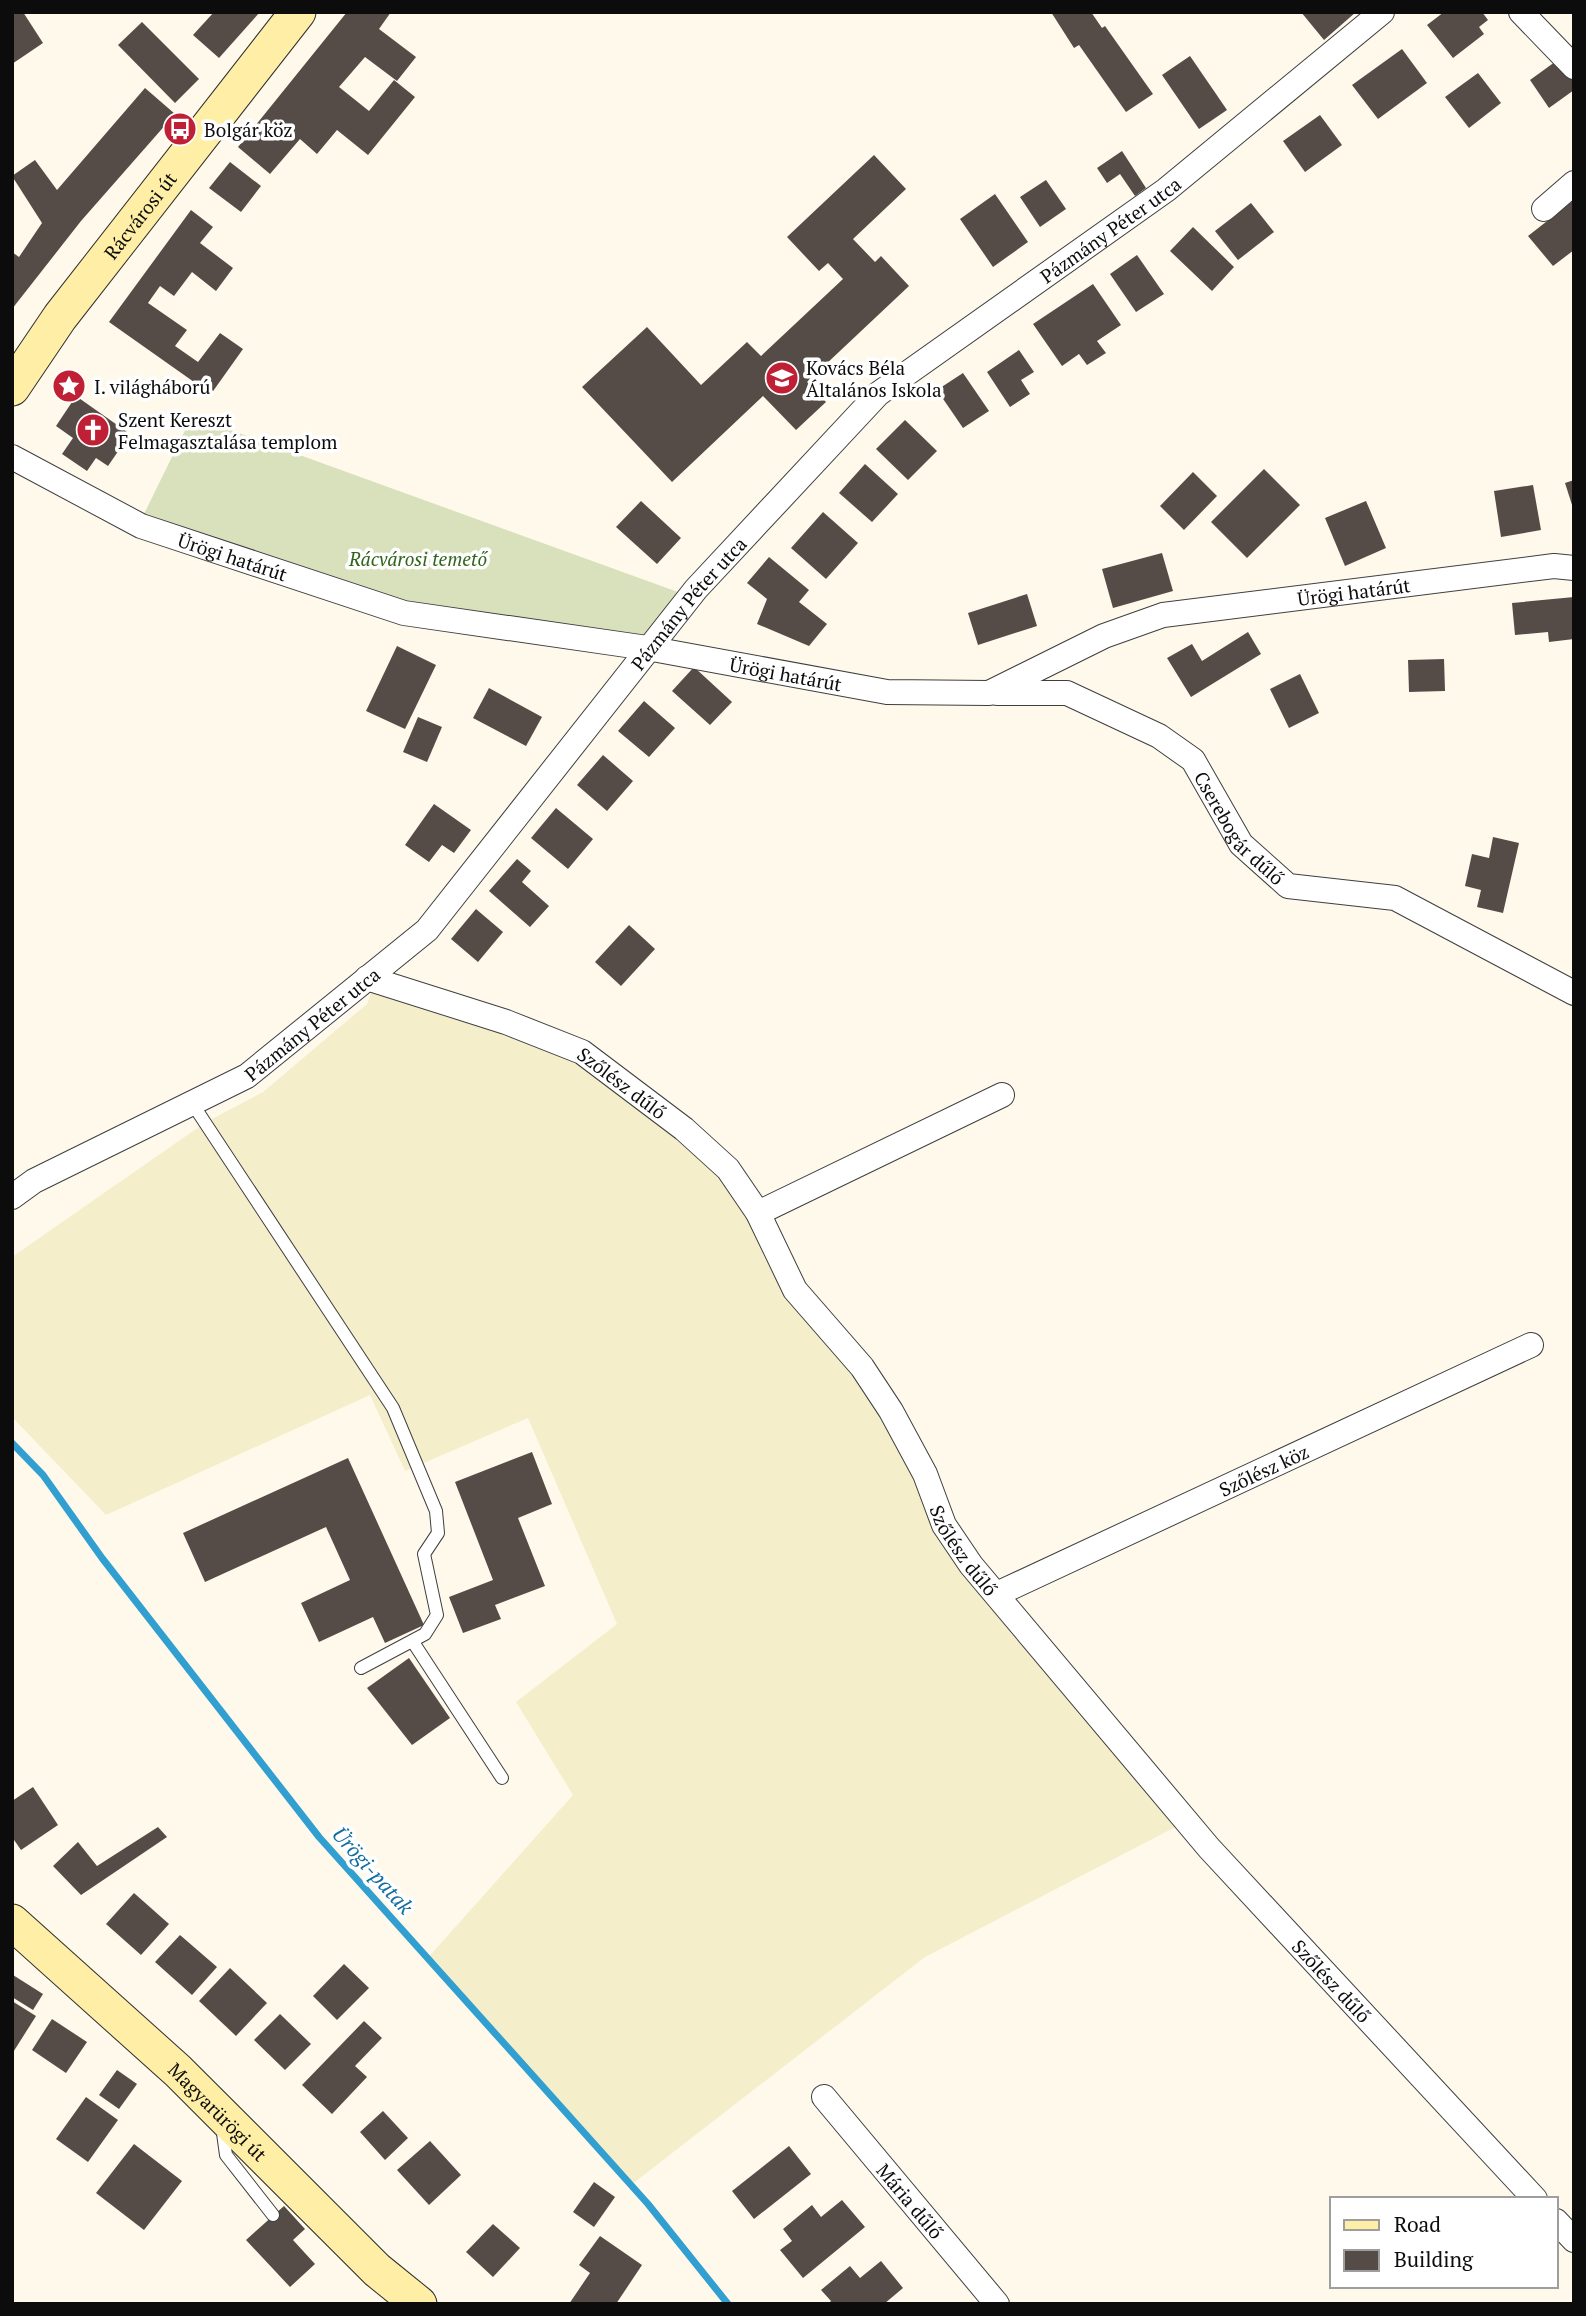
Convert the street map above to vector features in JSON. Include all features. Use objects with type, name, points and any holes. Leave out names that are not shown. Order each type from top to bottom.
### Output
[{"type":"main road","name":"Rácvárosi út","points":[[12,388],[60,317],[298,12]]},
{"type":"main road","name":"Magyarürögi út","points":[[12,1922],[220,2111],[377,2270],[419,2304]]},
{"type":"street","name":"Pázmány Péter utca","points":[[12,1197],[34,1181],[247,1076],[427,930],[696,589],[878,394],[1166,190],[1382,12]]},
{"type":"street","points":[[1521,12],[1574,67]]},
{"type":"street","points":[[1544,209],[1574,183]]},
{"type":"street","name":"Ürögi határút","points":[[12,457],[141,526],[404,613],[647,648],[887,692],[989,694],[1104,636],[1163,615],[1415,581],[1554,566],[1574,568]]},
{"type":"street","name":"Cserebogár dűlő","points":[[989,694],[1068,693],[1159,736],[1193,761],[1241,844],[1288,886],[1395,898],[1574,993]]},
{"type":"street","name":"Szőlész dűlő","points":[[368,978],[506,1022],[582,1052],[684,1129],[728,1169],[758,1213],[795,1290],[862,1367],[891,1411],[925,1474],[944,1525],[971,1564],[1209,1847],[1533,2197]]},
{"type":"street","points":[[758,1213],[1002,1095]]},
{"type":"street","name":"Szőlész köz","points":[[997,1594],[1531,1345]]},
{"type":"street","name":"Mária dűlő","points":[[824,2097],[997,2304]]},
{"type":"street","points":[[1558,2223],[1574,2240]]},
{"type":"lane","points":[[192,1103],[393,1408],[436,1511],[438,1534],[425,1554],[437,1615],[425,1634],[361,1668]]},
{"type":"lane","points":[[413,1642],[502,1778]]},
{"type":"lane","points":[[220,2111],[226,2155],[273,2215]]},
{"type":"shaded area","points":[[376,981],[592,1060],[740,1187],[795,1290],[997,1594],[1187,1821],[925,1957],[631,2185],[425,1961],[573,1795],[516,1702],[617,1624],[528,1418],[405,1471],[370,1395],[106,1515],[12,1417],[12,1257],[206,1122],[263,1092],[367,1004]]},
{"type":"green space","name":"Rácvárosi temető","points":[[192,416],[678,592],[640,647],[404,613],[143,516]]},
{"type":"building","points":[[12,12],[23,12],[43,43],[12,64]]},
{"type":"building","points":[[214,12],[260,12],[219,58],[193,35]]},
{"type":"building","points":[[347,12],[391,12],[379,29],[416,57],[397,81],[365,57],[339,87],[369,111],[394,80],[415,97],[368,155],[337,130],[317,154],[300,139],[270,174],[238,147]]},
{"type":"building","points":[[1051,12],[1091,12],[1102,28],[1105,26],[1153,94],[1126,112],[1079,45],[1074,48]]},
{"type":"building","points":[[1301,12],[1356,12],[1324,40]]},
{"type":"building","points":[[1444,12],[1482,12],[1488,20],[1479,27],[1484,34],[1453,58],[1427,25]]},
{"type":"building","points":[[142,22],[199,79],[175,103],[118,45]]},
{"type":"building","points":[[1402,49],[1427,83],[1378,119],[1352,85]]},
{"type":"building","points":[[1190,56],[1227,110],[1199,129],[1162,75]]},
{"type":"building","points":[[1559,59],[1574,80],[1574,90],[1549,108],[1530,80]]},
{"type":"building","points":[[1478,73],[1501,103],[1469,128],[1445,97]]},
{"type":"building","points":[[145,88],[175,114],[81,221],[12,309],[12,252],[19,257],[42,223],[12,176],[35,160],[57,190]]},
{"type":"building","points":[[1320,115],[1342,145],[1305,172],[1283,141]]},
{"type":"building","points":[[1122,151],[1146,188],[1135,196],[1120,174],[1107,183],[1097,168]]},
{"type":"building","points":[[874,155],[906,189],[853,239],[875,262],[881,256],[909,286],[807,382],[826,402],[796,430],[763,396],[672,482],[582,387],[647,327],[701,385],[747,342],[761,356],[843,279],[828,263],[819,271],[787,237]]},
{"type":"building","points":[[230,162],[261,186],[241,212],[209,188]]},
{"type":"building","points":[[1046,180],[1066,209],[1040,227],[1020,197]]},
{"type":"building","points":[[995,194],[1028,242],[993,267],[960,219]]},
{"type":"building","points":[[1574,200],[1574,250],[1553,266],[1528,236]]},
{"type":"building","points":[[1251,203],[1274,232],[1238,260],[1215,231]]},
{"type":"building","points":[[191,210],[213,227],[200,243],[233,268],[216,291],[192,272],[174,296],[160,286],[148,303],[187,330],[175,346],[198,362],[220,333],[243,349],[211,394],[109,322]]},
{"type":"building","points":[[1193,227],[1234,267],[1212,291],[1170,251]]},
{"type":"building","points":[[1137,255],[1164,294],[1136,312],[1110,274]]},
{"type":"building","points":[[1093,284],[1121,325],[1097,341],[1106,353],[1087,365],[1079,354],[1062,366],[1033,324]]},
{"type":"building","points":[[1019,350],[1034,372],[1021,380],[1030,394],[1010,407],[987,372]]},
{"type":"building","points":[[963,373],[989,411],[963,428],[937,390]]},
{"type":"building","name":"Szent Kereszt Felmagasztalása templom","points":[[76,396],[130,434],[108,466],[96,458],[87,471],[62,454],[73,438],[56,426]]},
{"type":"building","points":[[905,420],[937,451],[908,480],[876,449]]},
{"type":"building","points":[[865,464],[898,494],[872,522],[839,493]]},
{"type":"building","points":[[1264,469],[1300,505],[1247,558],[1211,522]]},
{"type":"building","points":[[1193,472],[1217,496],[1184,530],[1160,506]]},
{"type":"building","points":[[1574,480],[1574,508],[1573,508],[1565,483]]},
{"type":"building","points":[[1533,485],[1541,530],[1501,537],[1494,491]]},
{"type":"building","points":[[641,501],[681,538],[657,564],[616,527]]},
{"type":"building","points":[[1366,501],[1386,548],[1345,566],[1325,518]]},
{"type":"building","points":[[823,512],[858,543],[826,579],[791,548]]},
{"type":"building","points":[[1162,553],[1173,591],[1113,608],[1102,569]]},
{"type":"building","points":[[769,557],[809,590],[799,602],[827,624],[809,646],[757,624],[767,599],[747,583]]},
{"type":"building","points":[[1027,594],[1037,626],[978,645],[968,613]]},
{"type":"building","points":[[1574,597],[1574,639],[1549,642],[1548,632],[1515,635],[1512,603]]},
{"type":"building","points":[[1248,632],[1261,654],[1191,697],[1167,658],[1192,644],[1202,661]]},
{"type":"building","points":[[397,646],[436,665],[405,729],[366,711]]},
{"type":"building","points":[[1444,659],[1445,691],[1409,692],[1408,660]]},
{"type":"building","points":[[694,667],[732,702],[710,725],[672,691]]},
{"type":"building","points":[[1300,674],[1319,713],[1289,728],[1270,689]]},
{"type":"building","points":[[489,688],[542,717],[526,746],[473,718]]},
{"type":"building","points":[[644,701],[675,728],[649,757],[618,731]]},
{"type":"building","points":[[418,717],[442,727],[427,762],[403,752]]},
{"type":"building","points":[[603,755],[633,781],[607,811],[577,785]]},
{"type":"building","points":[[434,804],[471,830],[454,853],[442,845],[429,862],[405,845]]},
{"type":"building","points":[[556,808],[593,839],[568,869],[531,838]]},
{"type":"building","points":[[1493,837],[1519,843],[1503,913],[1477,907],[1481,890],[1465,886],[1472,854],[1489,858]]},
{"type":"building","points":[[517,859],[531,871],[522,882],[549,906],[530,927],[489,891]]},
{"type":"building","points":[[476,909],[503,932],[478,962],[451,939]]},
{"type":"building","points":[[629,925],[655,949],[621,986],[595,962]]},
{"type":"building","points":[[532,1452],[552,1504],[518,1518],[545,1586],[495,1605],[501,1619],[463,1633],[449,1597],[493,1580],[455,1482]]},
{"type":"building","points":[[348,1458],[424,1625],[385,1643],[373,1617],[319,1642],[301,1603],[350,1580],[326,1527],[205,1582],[183,1533]]},
{"type":"building","points":[[409,1658],[450,1718],[412,1745],[367,1688]]},
{"type":"building","points":[[33,1787],[58,1825],[21,1850],[12,1837],[12,1801]]},
{"type":"building","points":[[158,1827],[167,1837],[81,1895],[53,1866],[78,1842],[97,1866]]},
{"type":"building","points":[[134,1893],[169,1924],[141,1955],[106,1924]]},
{"type":"building","points":[[180,1935],[217,1967],[192,1995],[155,1962]]},
{"type":"building","points":[[344,1964],[369,1988],[337,2020],[313,1996]]},
{"type":"building","points":[[230,1968],[267,2003],[236,2036],[199,2001]]},
{"type":"building","points":[[13,1975],[43,1994],[33,2010],[12,1997]]},
{"type":"building","points":[[12,2001],[36,2016],[12,2054]]},
{"type":"building","points":[[280,2014],[311,2044],[285,2070],[254,2040]]},
{"type":"building","points":[[52,2019],[87,2042],[66,2073],[32,2050]]},
{"type":"building","points":[[364,2021],[382,2038],[355,2066],[367,2077],[332,2114],[302,2085]]},
{"type":"building","points":[[117,2070],[137,2084],[119,2109],[99,2095]]},
{"type":"building","points":[[86,2097],[118,2120],[88,2162],[56,2139]]},
{"type":"building","points":[[383,2111],[408,2138],[385,2160],[360,2132]]},
{"type":"building","points":[[430,2141],[461,2175],[429,2205],[397,2170]]},
{"type":"building","points":[[134,2144],[182,2181],[144,2230],[96,2193]]},
{"type":"building","points":[[789,2146],[811,2174],[754,2219],[732,2191]]},
{"type":"building","points":[[594,2182],[615,2197],[594,2227],[573,2212]]},
{"type":"building","points":[[842,2200],[865,2227],[803,2278],[780,2250],[792,2241],[783,2229],[812,2205],[821,2217]]},
{"type":"building","points":[[284,2206],[305,2229],[293,2240],[315,2264],[290,2287],[246,2240]]},
{"type":"building","points":[[493,2224],[520,2248],[493,2277],[466,2252]]},
{"type":"building","points":[[600,2236],[642,2265],[616,2304],[569,2304],[590,2273],[579,2265]]},
{"type":"building","points":[[881,2261],[903,2288],[884,2304],[828,2304],[831,2301],[821,2290],[850,2266],[860,2278]]},
{"type":"waterway","name":"Ürögi-patak","points":[[12,1443],[43,1475],[102,1558],[319,1837],[648,2204],[728,2304]]},
{"type":"place","name":"Bolgár köz","points":[[180,129]]},
{"type":"place","name":"Kovács Béla Általános Iskola","points":[[782,378]]},
{"type":"place","name":"I. világháború","points":[[69,386]]},
{"type":"place","name":"Szent Kereszt Felmagasztalása templom","points":[[93,430]]}]
